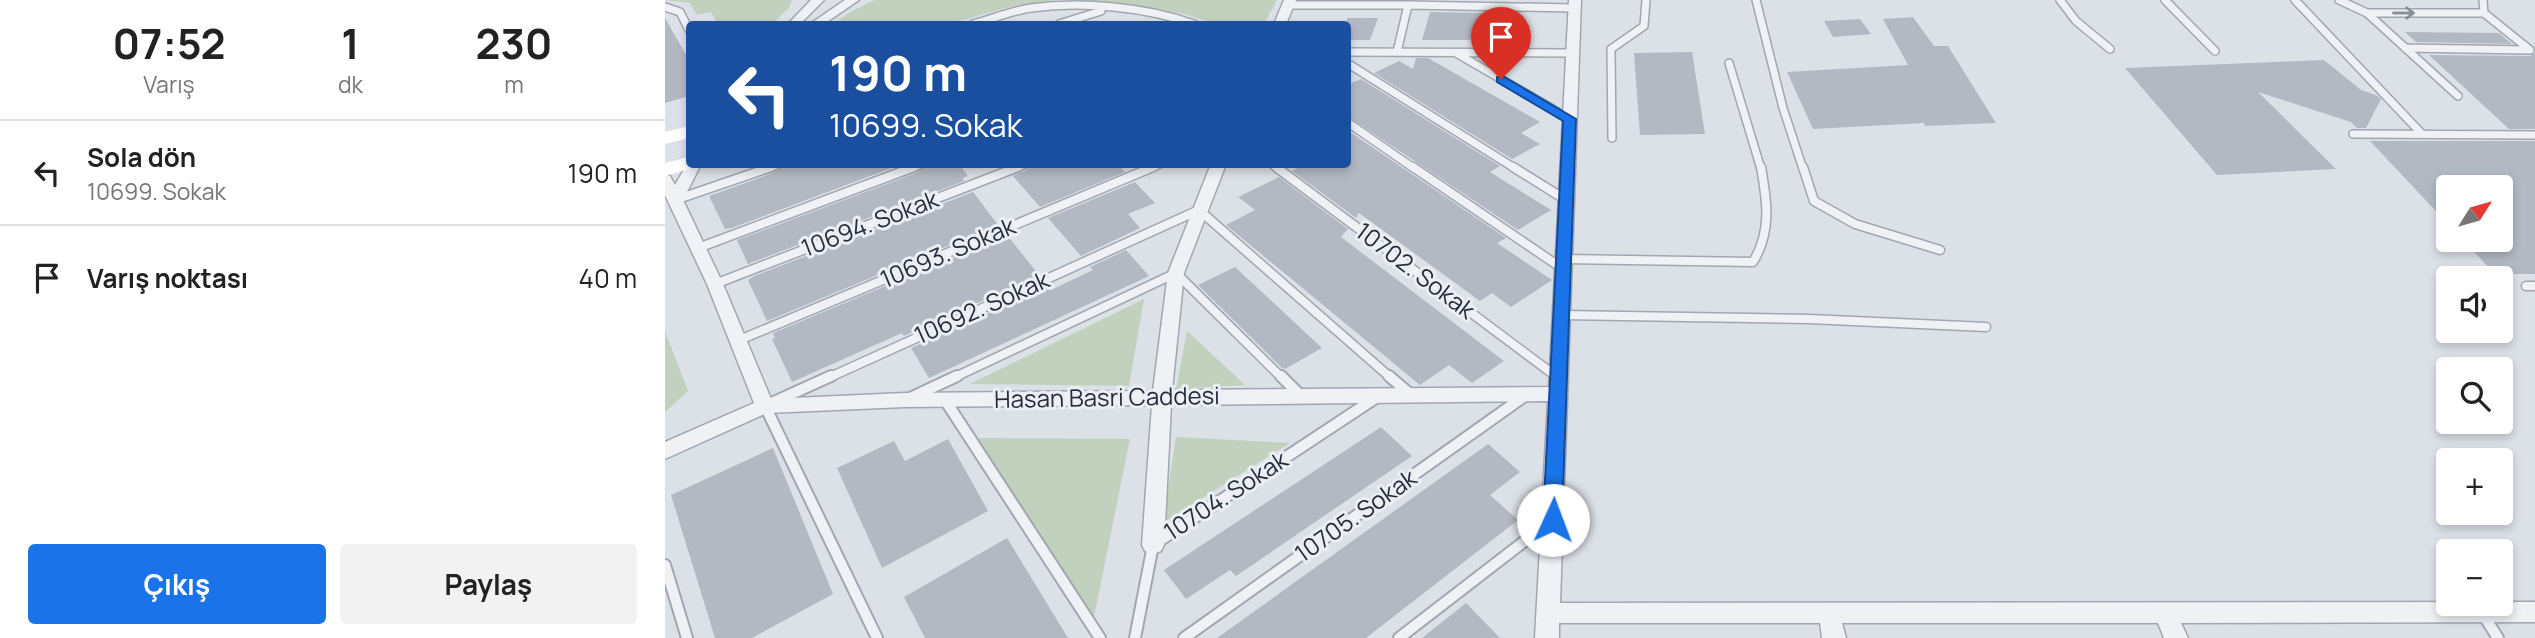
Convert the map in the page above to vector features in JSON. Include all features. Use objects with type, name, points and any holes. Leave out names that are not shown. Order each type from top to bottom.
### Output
[{"type":"street","points":[[797,21],[818,0]]},
{"type":"street","points":[[821,21],[853,0]]},
{"type":"street","points":[[1281,21],[1289,3]]},
{"type":"street","points":[[1548,638],[1575,4]]},
{"type":"street","points":[[665,170],[686,165]]},
{"type":"street","points":[[675,200],[690,168]]},
{"type":"street","points":[[1153,545],[1162,398],[1177,273],[1217,168]]},
{"type":"street","points":[[665,179],[715,284],[765,406]]},
{"type":"street","name":"Hasan Basri Caddesi","points":[[665,451],[765,406],[905,400],[1527,394],[1558,386]]},
{"type":"street","points":[[1549,612],[2436,612]]},
{"type":"street","points":[[2513,612],[2535,612]]},
{"type":"street","points":[[1829,613],[1834,638]]},
{"type":"street","points":[[2165,613],[2176,638]]},
{"type":"lane","points":[[1612,138],[1611,49],[1644,26],[1646,0]]},
{"type":"lane","points":[[1756,0],[1783,108],[1814,201],[1856,224],[1940,250]]},
{"type":"lane","points":[[2060,0],[2076,21],[2110,49]]},
{"type":"lane","points":[[2165,0],[2215,51]]},
{"type":"lane","points":[[2294,0],[2422,134]]},
{"type":"lane","points":[[2339,0],[2367,13],[2458,96]]},
{"type":"lane","points":[[2483,0],[2484,13]]},
{"type":"lane","points":[[1289,3],[1575,4]]},
{"type":"lane","points":[[1397,52],[1408,5]]},
{"type":"lane","points":[[665,8],[680,12],[686,24]]},
{"type":"lane","points":[[984,21],[1032,8],[1106,9],[1172,21]]},
{"type":"lane","points":[[1068,21],[1106,9]]},
{"type":"lane","points":[[2367,13],[2484,13],[2530,50],[2405,48]]},
{"type":"lane","points":[[1351,52],[1572,53]]},
{"type":"lane","points":[[1455,52],[1570,119]]},
{"type":"lane","points":[[1351,125],[1563,264],[1753,262],[1763,253],[1767,216],[1761,161],[1729,63]]},
{"type":"lane","points":[[1351,66],[1566,200]]},
{"type":"lane","points":[[2353,134],[2535,135]]},
{"type":"lane","points":[[675,200],[767,168]]},
{"type":"lane","points":[[698,248],[910,168]]},
{"type":"lane","name":"10694. Sokak","points":[[715,284],[1015,168]]},
{"type":"lane","name":"10693. Sokak","points":[[737,341],[1150,168]]},
{"type":"lane","name":"10702. Sokak","points":[[1277,168],[1558,386]]},
{"type":"lane","points":[[1199,210],[1411,395]]},
{"type":"lane","name":"10692. Sokak","points":[[765,406],[1199,210]]},
{"type":"lane","points":[[905,400],[1177,273],[1302,396]]},
{"type":"lane","points":[[1561,315],[1809,319],[1986,327]]},
{"type":"lane","name":"10705. Sokak","points":[[1184,638],[1527,394]]},
{"type":"lane","name":"10704. Sokak","points":[[1135,638],[1153,545],[1379,396]]},
{"type":"lane","points":[[945,400],[1100,638]]},
{"type":"lane","points":[[765,406],[877,638]]},
{"type":"lane","points":[[1399,638],[1553,520]]},
{"type":"lane","points":[[665,565],[687,638]]},
{"type":"lane","points":[[2484,616],[2498,638]]},
{"type":"green space","points":[[665,0],[792,0],[789,8],[775,21],[716,21],[711,12],[697,15],[690,3]]},
{"type":"green space","points":[[875,0],[1056,0],[1014,6],[958,21],[837,21]]},
{"type":"green space","points":[[1077,0],[1277,0],[1266,21],[1207,21],[1184,14]]},
{"type":"green space","points":[[1144,299],[1129,386],[970,384]]},
{"type":"green space","points":[[665,331],[688,391],[665,412]]},
{"type":"green space","points":[[1187,331],[1245,385],[1176,389]]},
{"type":"green space","points":[[1176,437],[1290,443],[1163,523]]},
{"type":"green space","points":[[977,438],[1130,439],[1094,617]]},
{"type":"building","points":[[1430,12],[1491,13],[1486,40],[1422,40]]},
{"type":"building","points":[[1913,17],[1934,46],[1948,46],[1996,123],[1925,126],[1924,123],[1813,129],[1787,72],[1908,65],[1883,19]]},
{"type":"building","points":[[665,18],[686,55],[686,97],[665,103]]},
{"type":"building","points":[[1347,18],[1378,18],[1370,40],[1351,40],[1351,21],[1347,21]]},
{"type":"building","points":[[1860,19],[1871,34],[1833,37],[1824,21]]},
{"type":"building","points":[[2405,32],[2499,33],[2512,44],[2416,42]]},
{"type":"building","points":[[1692,52],[1705,134],[1640,135],[1634,53]]},
{"type":"building","points":[[2535,53],[2535,129],[2509,129],[2429,55],[2530,56]]},
{"type":"building","points":[[1416,58],[1428,58],[1540,122],[1521,133],[1540,144],[1512,159],[1374,73],[1399,61],[1413,69]]},
{"type":"building","points":[[2324,60],[2361,90],[2381,99],[2366,128],[2357,128],[2351,122],[2258,92],[2336,169],[2217,175],[2125,68]]},
{"type":"building","points":[[1361,79],[1500,166],[1490,172],[1551,210],[1518,230],[1351,119],[1351,83]]},
{"type":"building","points":[[1351,133],[1506,238],[1497,243],[1552,280],[1511,307],[1492,293],[1480,301],[1359,213],[1356,218],[1292,171],[1297,168],[1351,168]]},
{"type":"building","points":[[2370,141],[2535,141],[2535,274],[2513,274],[2513,266],[2487,266],[2474,252],[2513,252],[2513,175],[2436,175],[2436,211]]},
{"type":"building","points":[[780,168],[891,168],[725,229],[709,196],[773,173]]},
{"type":"building","points":[[922,168],[962,168],[968,176],[963,178],[964,181],[748,264],[737,240],[916,173]]},
{"type":"building","points":[[1122,168],[1125,172],[1040,207],[1013,176],[1028,169]]},
{"type":"building","points":[[1279,177],[1348,229],[1341,237],[1504,361],[1472,383],[1449,365],[1420,385],[1226,225],[1255,210],[1238,197]]},
{"type":"building","points":[[1135,182],[1155,203],[1128,214],[1140,228],[1081,256],[1048,218]]},
{"type":"building","points":[[973,192],[998,225],[767,321],[748,280],[754,276]]},
{"type":"building","points":[[1007,235],[1039,275],[904,336],[902,333],[792,382],[772,339],[775,338],[773,333]]},
{"type":"building","points":[[1126,250],[1149,276],[929,378],[911,348],[1048,286],[1051,290],[1093,270],[1090,267]]},
{"type":"building","points":[[1235,267],[1322,348],[1285,369],[1282,368],[1198,285]]},
{"type":"building","points":[[1381,427],[1412,456],[1236,576],[1230,570],[1186,599],[1164,570]]},
{"type":"building","points":[[948,439],[988,511],[882,568],[837,468],[894,441],[905,461]]},
{"type":"building","points":[[1488,444],[1520,472],[1490,495],[1518,520],[1366,638],[1217,638]]},
{"type":"building","points":[[773,448],[833,594],[752,638],[715,638],[671,495]]},
{"type":"building","points":[[1007,538],[1068,638],[925,638],[904,597]]},
{"type":"building","points":[[1466,603],[1500,638],[1422,638]]},
{"type":"route","points":[[1501,79],[1570,119],[1553,520]]}]
